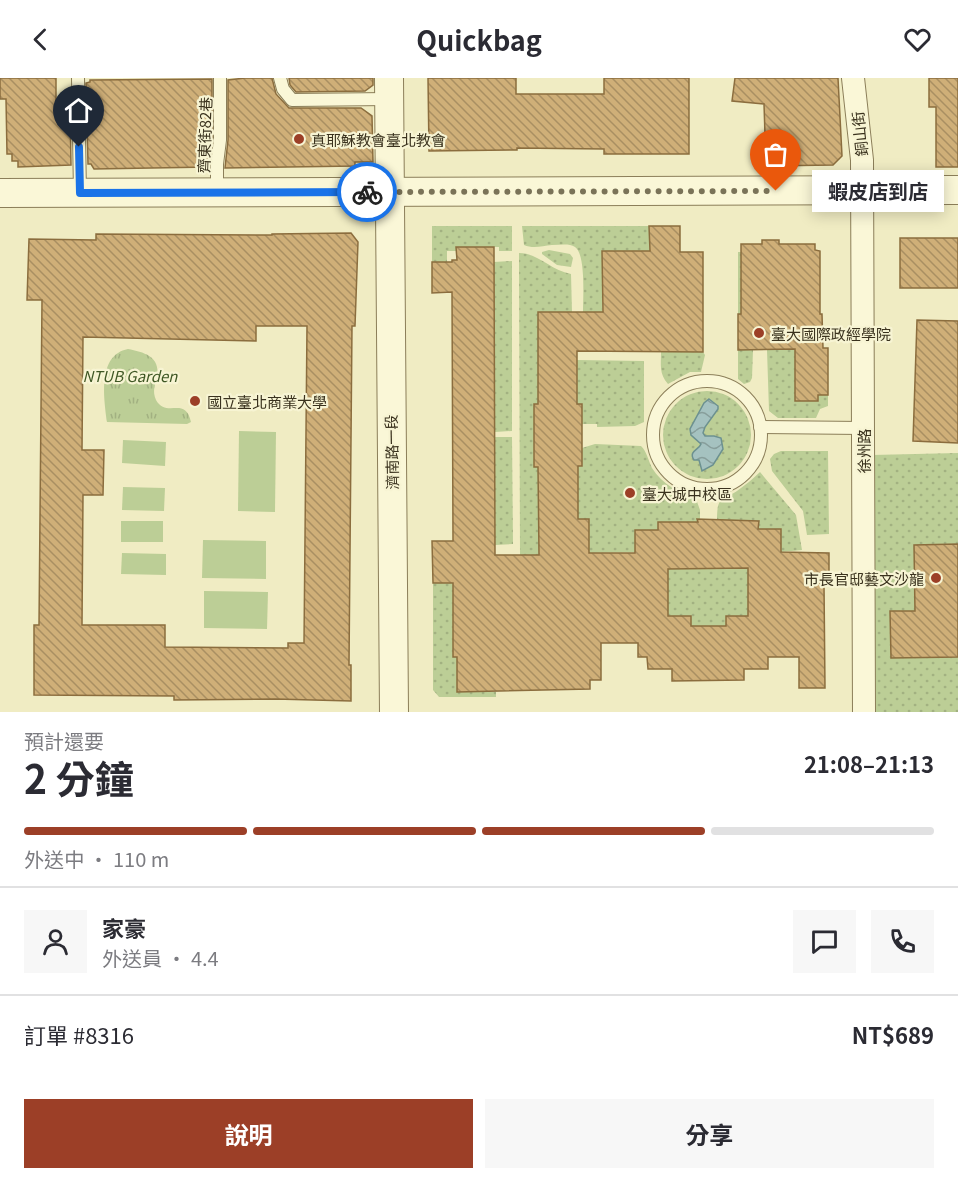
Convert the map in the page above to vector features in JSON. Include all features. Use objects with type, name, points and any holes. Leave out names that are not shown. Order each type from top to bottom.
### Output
[{"type":"street","name":"銅山街","points":[[854,78],[862,160],[862,191]]},
{"type":"street","name":"濟南路一段","points":[[388,88],[394,712]]},
{"type":"street","points":[[0,193],[958,190]]},
{"type":"street","name":"徐州路","points":[[862,191],[864,712]]},
{"type":"lane","points":[[78,78],[80,193]]},
{"type":"lane","name":"齊東街82巷","points":[[217,192],[220,78]]},
{"type":"lane","points":[[280,78],[283,89],[292,100],[388,88]]},
{"type":"lane","points":[[712,380],[732,386],[748,398],[759,415],[760,427],[762,435],[758,455],[747,472],[731,484],[711,490],[691,488],[673,478],[660,463],[653,444],[653,424],[660,405],[674,390],[693,381],[712,380]]},
{"type":"lane","points":[[760,427],[863,428]]},
{"type":"green space","points":[[432,226],[512,226],[512,251],[499,251],[499,247],[457,247],[456,251],[447,251],[447,262],[432,262]]},
{"type":"green space","points":[[522,226],[649,226],[650,251],[602,251],[603,351],[588,351],[588,313],[583,312],[583,278],[579,251],[567,245],[534,247],[524,245]]},
{"type":"green space","points":[[549,250],[570,254],[573,258],[571,267],[557,265],[542,254]]},
{"type":"green space","points":[[738,252],[741,252],[741,288],[751,314],[738,314]]},
{"type":"green space","points":[[519,253],[532,256],[571,274],[572,312],[538,404],[534,467],[538,467],[539,555],[520,555]]},
{"type":"green space","points":[[512,261],[512,431],[495,432],[494,262]]},
{"type":"green space","points":[[774,341],[812,344],[795,357],[795,400],[818,401],[818,395],[828,395],[828,406],[820,409],[816,418],[778,418],[769,411],[767,350],[774,350]]},
{"type":"green space","name":"NTUB Garden","points":[[128,349],[150,356],[154,360],[158,370],[154,391],[156,400],[165,408],[185,410],[191,422],[187,424],[107,422],[104,390],[107,368],[118,353]]},
{"type":"green space","points":[[738,350],[753,350],[752,378],[750,382],[744,384],[738,379]]},
{"type":"green space","points":[[661,352],[703,352],[705,355],[701,372],[690,372],[668,384],[662,373]]},
{"type":"green space","points":[[577,360],[644,361],[644,422],[635,426],[597,427],[597,424],[582,424],[582,404],[577,404]]},
{"type":"green space","points":[[707,391],[732,398],[744,410],[751,435],[744,460],[732,472],[707,479],[682,472],[670,460],[663,435],[670,410],[682,398]]},
{"type":"green space","points":[[239,431],[276,432],[275,512],[238,511]]},
{"type":"green space","points":[[495,437],[512,437],[513,544],[495,545]]},
{"type":"green space","points":[[123,440],[166,442],[165,466],[122,463]]},
{"type":"green space","points":[[595,444],[641,446],[652,468],[661,479],[677,491],[696,499],[700,510],[700,520],[698,522],[659,522],[658,530],[635,530],[635,552],[589,553],[588,519],[578,519],[578,466],[582,466],[582,448]]},
{"type":"green space","points":[[781,451],[828,451],[829,534],[807,535],[803,511],[772,471],[770,459]]},
{"type":"green space","points":[[958,453],[958,712],[871,712],[872,455]]},
{"type":"green space","points":[[760,472],[796,515],[802,550],[781,552],[781,529],[758,529],[759,522],[717,520],[719,503]]},
{"type":"green space","points":[[123,487],[165,488],[164,511],[122,510]]},
{"type":"green space","points":[[121,521],[163,521],[163,542],[121,542]]},
{"type":"green space","points":[[203,540],[266,541],[266,579],[202,578]]},
{"type":"green space","points":[[122,553],[166,554],[166,575],[121,574]]},
{"type":"green space","points":[[748,568],[748,616],[726,616],[726,626],[691,626],[668,616],[668,569]]},
{"type":"green space","points":[[451,579],[456,579],[453,595],[453,656],[457,657],[457,692],[496,692],[496,697],[439,697],[433,690],[433,583],[450,583]]},
{"type":"green space","points":[[204,591],[268,592],[267,629],[204,628]]},
{"type":"water","points":[[709,399],[718,406],[718,409],[703,433],[705,436],[721,438],[723,449],[713,465],[702,471],[699,460],[694,460],[692,457],[701,444],[691,435],[690,429],[704,403]]},
{"type":"building","points":[[0,78],[56,78],[56,108],[70,108],[71,165],[18,167],[18,161],[12,161],[12,154],[7,154],[6,99],[0,99]]},
{"type":"building","points":[[272,78],[276,94],[289,108],[361,108],[372,116],[373,162],[355,162],[355,166],[225,168],[228,140],[228,80]]},
{"type":"building","points":[[289,78],[373,78],[373,85],[365,91],[296,92],[290,85]]},
{"type":"building","points":[[428,78],[516,78],[516,94],[604,94],[604,78],[689,78],[689,154],[604,154],[604,149],[517,148],[517,150],[429,151]]},
{"type":"building","points":[[735,78],[838,78],[842,156],[833,165],[766,166],[764,104],[732,101]]},
{"type":"building","points":[[929,78],[958,78],[958,167],[936,167],[936,107],[929,107]]},
{"type":"building","points":[[212,79],[212,139],[209,167],[94,169],[91,164],[88,164],[86,83],[90,80]]},
{"type":"building","points":[[649,226],[680,226],[680,252],[703,252],[703,352],[577,351],[577,404],[582,404],[582,466],[578,466],[578,519],[589,519],[589,553],[635,553],[635,530],[658,530],[658,522],[698,522],[697,519],[759,521],[758,529],[781,529],[781,552],[829,553],[829,584],[824,584],[825,688],[799,688],[799,657],[768,657],[768,669],[744,669],[744,680],[672,681],[672,669],[648,669],[647,657],[638,657],[638,643],[601,643],[601,680],[590,680],[590,689],[457,692],[457,657],[453,657],[453,583],[433,583],[432,541],[453,541],[452,292],[432,293],[432,262],[457,260],[456,247],[494,247],[495,555],[539,555],[538,467],[534,467],[534,404],[538,404],[538,312],[603,312],[602,251],[650,251]],"holes":[[[748,568],[748,616],[726,616],[726,626],[691,626],[691,616],[668,616],[668,569]]]},
{"type":"building","points":[[351,233],[358,242],[355,326],[352,326],[349,665],[351,665],[351,701],[174,700],[174,696],[34,695],[34,625],[39,625],[42,300],[27,300],[29,239],[96,240],[96,234]],"holes":[[[256,326],[307,326],[304,643],[288,643],[288,648],[165,647],[165,625],[82,625],[83,495],[103,495],[104,450],[82,450],[83,337],[256,341]]]},
{"type":"building","points":[[900,238],[958,238],[958,288],[900,288]]},
{"type":"building","points":[[762,240],[779,240],[779,244],[815,244],[815,250],[820,251],[820,314],[822,314],[823,348],[828,348],[828,395],[818,395],[818,401],[795,401],[795,349],[738,350],[738,314],[741,314],[741,244],[762,244]]},
{"type":"building","points":[[917,320],[958,321],[958,443],[913,441]]},
{"type":"building","name":"市長官邸藝文沙龍","points":[[958,544],[958,657],[891,658],[890,611],[915,611],[914,545]]},
{"type":"way so far","points":[[367,192],[776,191]]},
{"type":"place","name":"真耶穌教會臺北教會","points":[[299,139]]},
{"type":"place","name":"蝦皮店到店","points":[[776,191]]},
{"type":"place","name":"臺大國際政經學院","points":[[759,333]]},
{"type":"place","name":"國立臺北商業大學","points":[[195,401]]},
{"type":"place","name":"臺大城中校區","points":[[630,493]]},
{"type":"place","name":"市長官邸藝文沙龍","points":[[936,578]]},
{"type":"route","points":[[79,147],[80,193],[367,192]]}]
